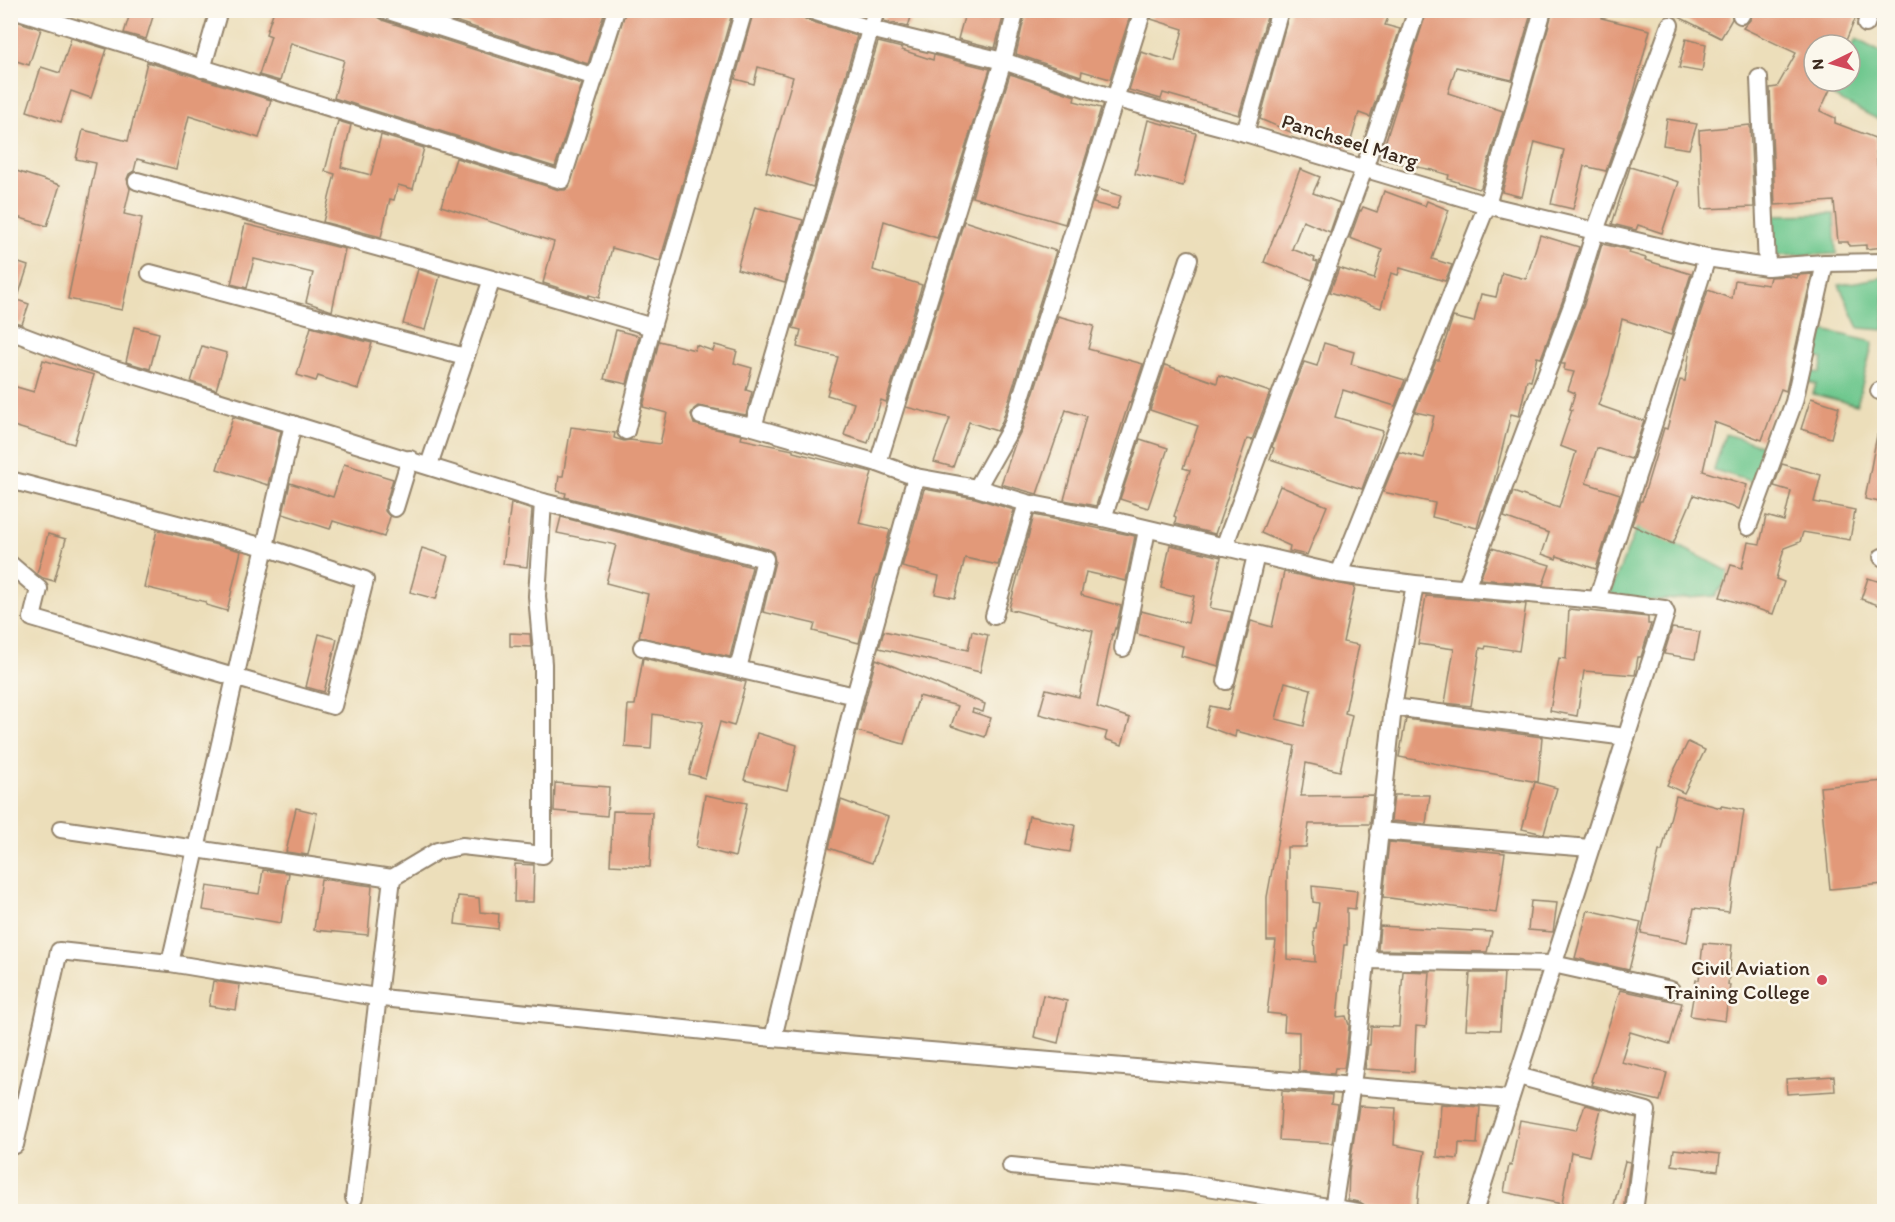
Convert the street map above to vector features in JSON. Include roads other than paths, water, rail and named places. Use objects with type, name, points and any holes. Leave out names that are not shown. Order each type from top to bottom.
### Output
[{"type":"street","points":[[16,10],[562,180],[616,10]]},
{"type":"street","points":[[202,69],[219,10]]},
{"type":"street","points":[[386,10],[595,77]]},
{"type":"street","points":[[626,431],[652,327],[744,10]]},
{"type":"street","name":"Panchseel Marg","points":[[810,10],[870,29],[1003,61],[1117,99],[1245,133],[1486,205],[1707,258],[1767,267],[1884,262]]},
{"type":"street","points":[[753,427],[876,10]]},
{"type":"street","points":[[878,463],[1003,61],[1016,10]]},
{"type":"street","points":[[977,488],[1012,426],[1117,99],[1143,10]]},
{"type":"street","points":[[1245,133],[1280,10]]},
{"type":"street","points":[[1224,547],[1364,169],[1417,10]]},
{"type":"street","points":[[1339,574],[1486,205],[1543,10]]},
{"type":"street","points":[[1466,588],[1574,300],[1595,231],[1670,26]]},
{"type":"street","points":[[1760,78],[1767,267]]},
{"type":"street","points":[[137,181],[492,279],[652,327]]},
{"type":"street","points":[[1596,600],[1707,258]]},
{"type":"street","points":[[1103,518],[1189,260]]},
{"type":"street","points":[[1748,527],[1794,402],[1825,263]]},
{"type":"street","points":[[150,273],[465,357]]},
{"type":"street","points":[[429,465],[492,279]]},
{"type":"street","points":[[10,332],[89,361],[543,502],[765,559],[738,669]]},
{"type":"street","points":[[701,416],[753,427],[878,463],[916,477],[977,488],[1027,503],[1103,518],[1339,574],[1415,585],[1596,600],[1664,609],[1666,613],[1474,1212]]},
{"type":"street","points":[[170,963],[293,424]]},
{"type":"street","points":[[395,508],[410,459]]},
{"type":"street","points":[[773,1038],[855,696],[916,477]]},
{"type":"street","points":[[10,480],[265,547],[365,580],[333,706],[32,618],[39,589],[10,564]]},
{"type":"street","points":[[61,829],[392,878],[437,851],[462,846],[543,855],[543,664],[537,596],[543,502]]},
{"type":"street","points":[[994,616],[1027,503]]},
{"type":"street","points":[[1124,648],[1147,530]]},
{"type":"street","points":[[1226,681],[1256,555]]},
{"type":"street","points":[[1333,1209],[1352,1086],[1393,707],[1415,585]]},
{"type":"street","points":[[642,647],[855,696]]},
{"type":"street","points":[[1393,707],[1626,737]]},
{"type":"street","points":[[1379,831],[1590,848]]},
{"type":"street","points":[[354,1198],[392,878]]},
{"type":"street","points":[[15,1145],[59,951],[170,963],[378,998],[773,1038],[1510,1099]]},
{"type":"street","points":[[1366,960],[1553,964],[1671,990]]},
{"type":"street","points":[[1518,1076],[1647,1111],[1634,1212]]},
{"type":"street","points":[[1011,1166],[1184,1183],[1358,1212]]},
{"type":"place","name":"Civil Aviation Training College","points":[[1822,980]]}]
